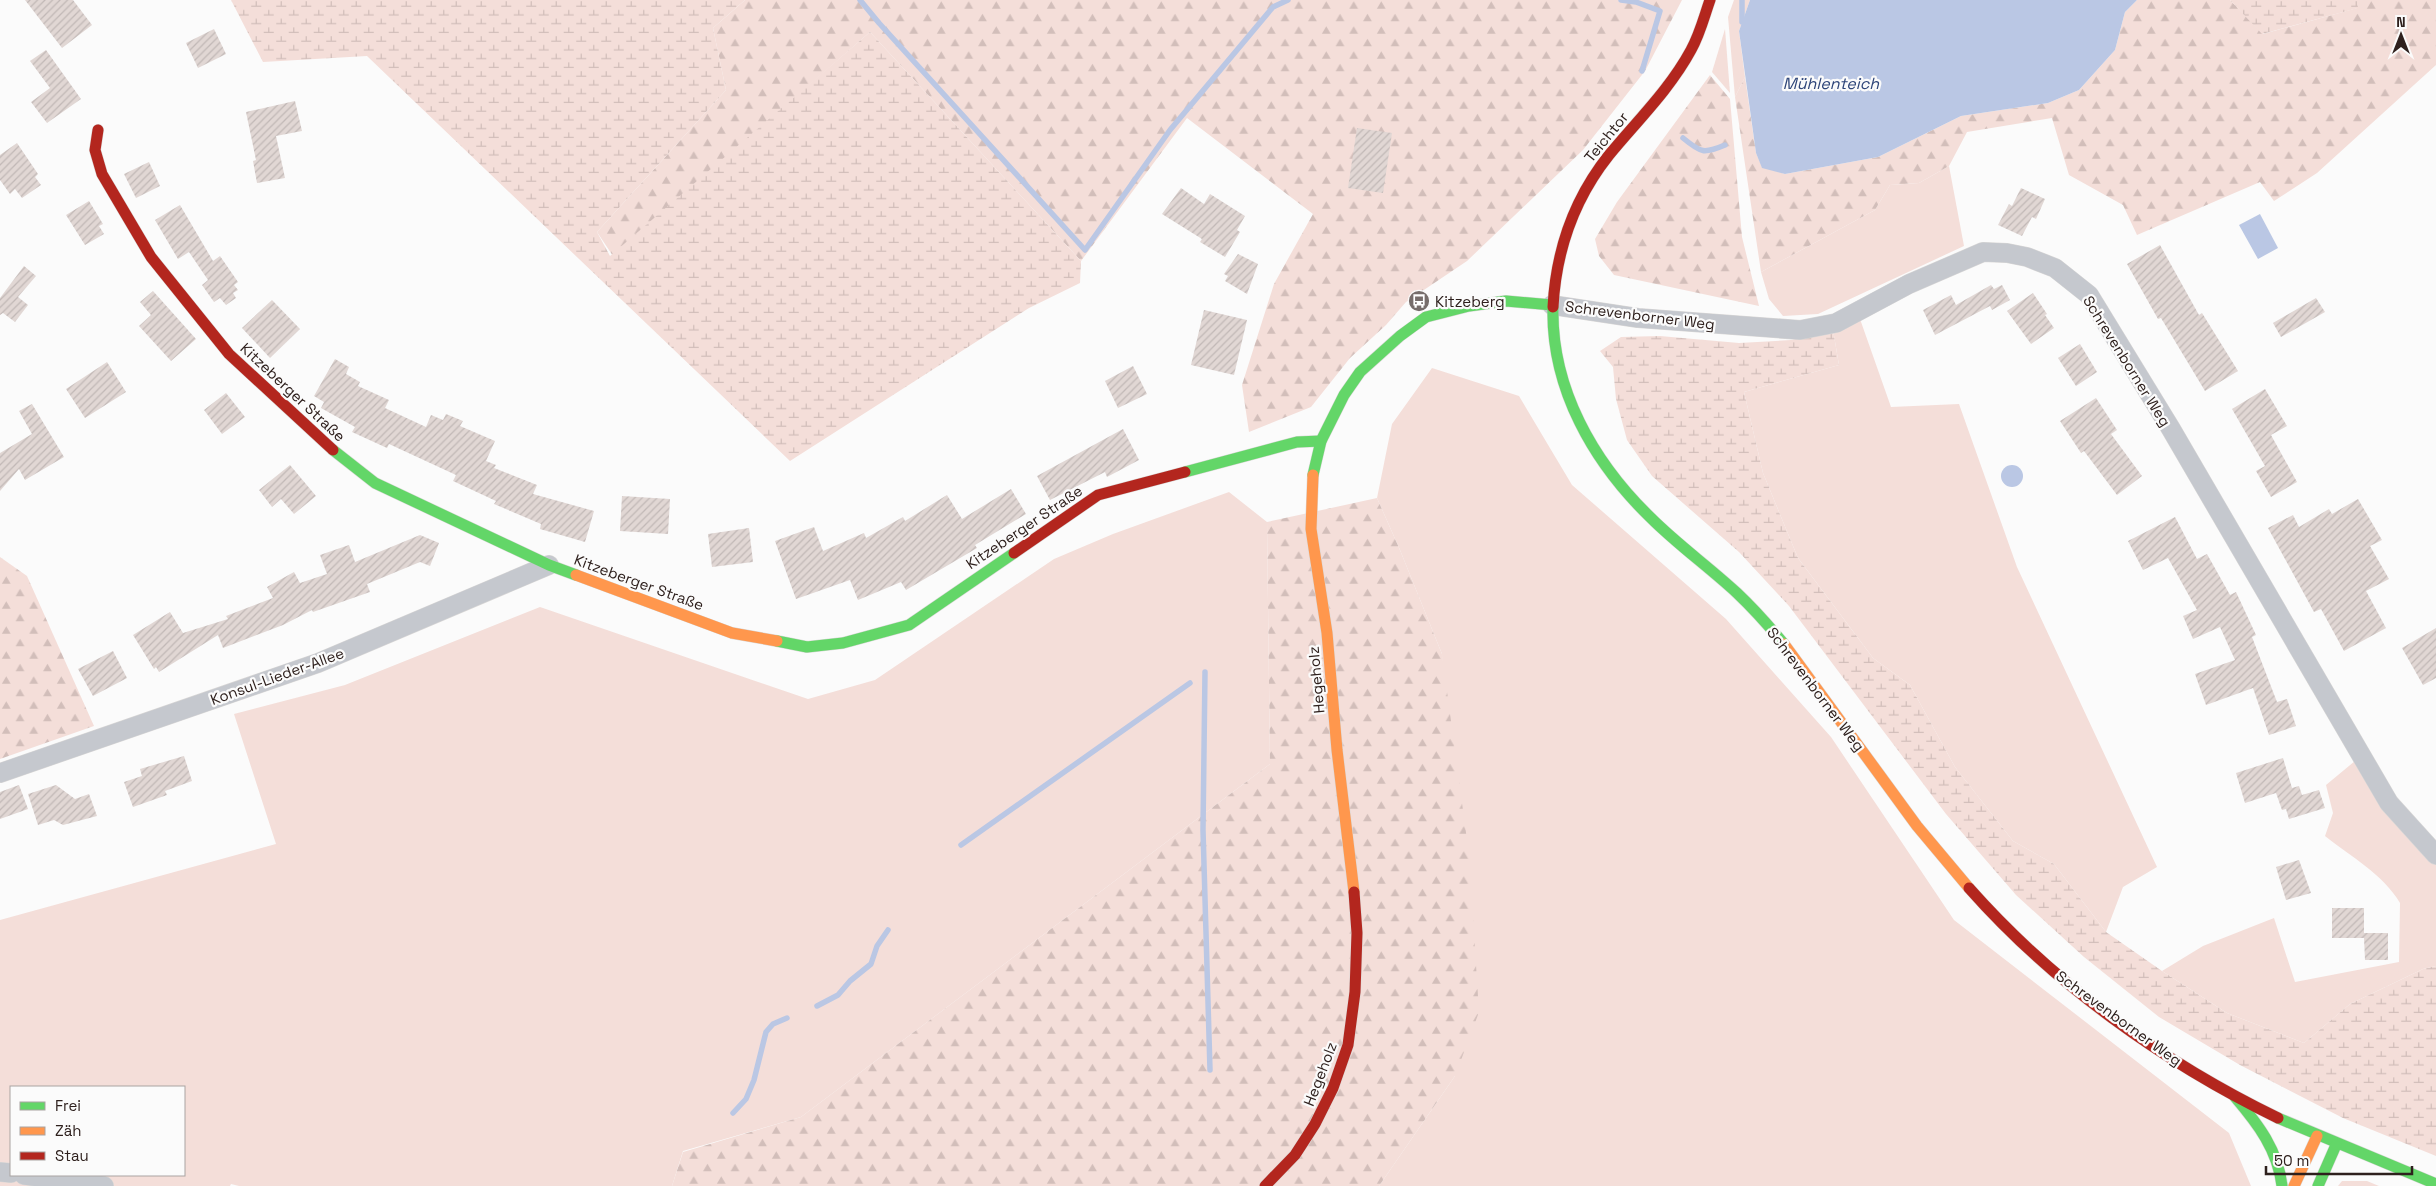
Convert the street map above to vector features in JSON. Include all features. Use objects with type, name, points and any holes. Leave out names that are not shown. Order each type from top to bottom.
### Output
[{"type":"main road","name":"Teichtor","points":[[1552,305],[1561,241],[1577,203],[1605,160],[1659,98],[1691,52],[1710,0]]},
{"type":"main road","name":"Kitzeberger Straße","points":[[98,130],[95,150],[102,174],[151,257],[229,354],[304,426],[375,483],[548,565],[732,632],[807,646],[843,643],[909,625],[1098,495],[1297,442],[1321,441]]},
{"type":"main road","name":"Hegeholz","points":[[1265,1186],[1295,1155],[1315,1124],[1334,1088],[1348,1044],[1355,992],[1357,933],[1353,877],[1337,750],[1327,633],[1311,529],[1312,479],[1321,441],[1339,403],[1360,372],[1400,336],[1426,317],[1469,306],[1506,301],[1552,305]]},
{"type":"main road","name":"Schrevenborner Weg","points":[[1552,305],[1554,354],[1569,406],[1588,442],[1628,494],[1656,523],[1732,587],[1764,620],[1807,673],[1936,850],[1997,916],[2054,970],[2094,1003],[2180,1064],[2235,1097],[2336,1145],[2436,1184]]},
{"type":"main road","points":[[2235,1097],[2261,1128],[2274,1152],[2282,1186]]},
{"type":"main road","points":[[2294,1186],[2317,1136]]},
{"type":"main road","points":[[2318,1186],[2336,1145]]},
{"type":"street","name":"Schrevenborner Weg","points":[[1552,305],[1638,318],[1800,330],[1836,323],[1909,284],[1984,252],[2021,256],[2055,268],[2089,295],[2171,429],[2389,803],[2436,855]]},
{"type":"street","name":"Konsul-Lieder-Allee","points":[[0,773],[318,663],[548,565]]},
{"type":"street","points":[[31,1176],[104,1186]]},
{"type":"green space","points":[[231,0],[745,0],[713,28],[726,90],[597,232],[610,256],[870,32],[1081,261],[1080,283],[1029,308],[790,461],[367,56],[263,62]]},
{"type":"green space","points":[[745,0],[1682,0],[1645,71],[1583,150],[1467,261],[1406,302],[1386,325],[1350,358],[1311,407],[1249,432],[1242,385],[1274,284],[1313,214],[1187,118],[1081,261],[870,32],[613,256],[597,232],[726,90],[713,28]]},
{"type":"green space","points":[[1734,0],[1750,0],[1739,31],[1745,77],[1735,97],[1728,17]]},
{"type":"green space","points":[[2137,0],[2230,0],[2263,34],[2357,8],[2357,0],[2436,0],[2436,65],[2317,173],[2274,201],[2260,182],[2137,235],[2123,205],[2069,175],[2052,118],[1967,132],[1949,166],[1919,183],[1890,185],[1875,210],[1761,272],[1735,97],[1745,77],[1756,153],[1762,167],[1785,174],[1878,157],[1961,116],[2048,103],[2079,90],[2115,50],[2125,12]]},
{"type":"green space","points":[[2230,0],[2357,0],[2358,8],[2262,34]]},
{"type":"green space","points":[[1725,29],[1730,93],[1712,72]]},
{"type":"green space","points":[[1710,75],[1730,99],[1742,237],[1759,306],[1614,275],[1599,256],[1595,239],[1617,202]]},
{"type":"green space","points":[[1949,166],[1964,246],[1818,314],[1783,316],[1769,299],[1761,272],[1875,210],[1890,185],[1919,183]]},
{"type":"green space","points":[[1860,319],[1891,407],[1959,404],[2017,567],[2157,867],[2123,887],[2106,932],[2054,864],[2013,841],[1955,767],[1910,685],[1873,658],[1798,558],[1763,473],[1744,392],[1839,365],[1833,330]]},
{"type":"green space","points":[[1833,330],[1839,365],[1744,392],[1763,473],[1798,558],[1873,658],[1910,685],[1955,767],[2013,841],[2054,864],[2106,932],[2227,1013],[2304,1043],[2350,1004],[2423,969],[2436,966],[2436,1156],[2343,1118],[2240,1065],[2159,1017],[2084,957],[2016,895],[1946,814],[1789,606],[1739,552],[1652,476],[1627,440],[1616,399],[1613,367],[1600,351],[1621,337],[1660,336],[1739,343],[1791,340]]},
{"type":"green space","points":[[1432,368],[1519,396],[1572,485],[1726,619],[1831,737],[1954,920],[2229,1133],[2251,1186],[1379,1186],[1455,1076],[1442,654],[1377,498],[1392,424]]},
{"type":"green space","points":[[1229,492],[1267,522],[1270,764],[801,1117],[683,1151],[672,1186],[239,1186],[231,1184],[230,1186],[0,1186],[0,920],[276,844],[234,714],[345,685],[540,607],[808,699],[875,680],[1054,559],[1113,534]]},
{"type":"green space","points":[[1377,498],[1442,654],[1469,855],[1479,1012],[1455,1076],[1379,1186],[672,1186],[683,1152],[801,1117],[1270,764],[1267,522]]},
{"type":"green space","points":[[0,557],[27,576],[94,726],[0,759]]},
{"type":"green space","points":[[2361,756],[2436,855],[2436,966],[2423,969],[2350,1004],[2304,1043],[2227,1013],[2162,971],[2203,946],[2274,918],[2295,982],[2399,962],[2400,903],[2385,884],[2366,866],[2325,836],[2333,813],[2326,785]]},
{"type":"green space","points":[[2342,1181],[2367,1181],[2379,1186],[2338,1186]]},
{"type":"water","name":"Mühlenteich","points":[[1750,0],[2137,0],[2125,12],[2115,50],[2079,90],[2048,103],[1961,116],[1878,157],[1785,174],[1762,168],[1756,153],[1739,31]]},
{"type":"water","points":[[2260,214],[2278,248],[2258,259],[2239,225]]},
{"type":"water","points":[[2012,465],[2022,472],[2023,476],[2016,486],[2012,487],[2002,480],[2001,476],[2008,466]]},
{"type":"building","points":[[25,0],[73,0],[92,25],[62,48]]},
{"type":"building","points":[[214,29],[226,54],[198,68],[186,43]]},
{"type":"building","points":[[46,50],[81,99],[47,123],[31,102],[50,88],[30,61]]},
{"type":"building","points":[[295,101],[302,131],[276,136],[285,178],[257,183],[253,161],[256,160],[246,112]]},
{"type":"building","points":[[1357,128],[1392,133],[1383,193],[1348,188]]},
{"type":"building","points":[[17,143],[38,174],[35,177],[41,185],[22,198],[15,189],[10,194],[0,180],[0,155]]},
{"type":"building","points":[[149,162],[160,186],[136,198],[124,174]]},
{"type":"building","points":[[1181,188],[1204,204],[1210,194],[1245,216],[1237,230],[1240,232],[1225,257],[1200,242],[1202,239],[1162,214]]},
{"type":"building","points":[[2021,188],[2045,199],[2036,219],[2032,217],[2022,236],[1998,225],[2009,204],[2012,206]]},
{"type":"building","points":[[89,201],[103,224],[99,226],[104,234],[85,245],[66,215]]},
{"type":"building","points":[[180,205],[213,261],[220,256],[238,282],[234,285],[238,290],[233,293],[236,298],[226,305],[220,298],[214,302],[202,285],[208,280],[189,252],[178,259],[155,220]]},
{"type":"building","points":[[2160,245],[2199,315],[2202,313],[2238,371],[2205,391],[2161,318],[2158,319],[2127,264]]},
{"type":"building","points":[[1238,254],[1258,264],[1247,294],[1225,281],[1228,276],[1224,274]]},
{"type":"building","points":[[24,266],[36,276],[18,297],[28,305],[15,322],[3,313],[0,315],[0,298]]},
{"type":"building","points":[[1991,285],[1994,289],[2002,285],[2010,300],[1992,310],[1990,306],[1935,335],[1923,310],[1951,295],[1956,305]]},
{"type":"building","points":[[153,291],[196,339],[171,361],[139,326],[151,315],[140,302]]},
{"type":"building","points":[[2033,293],[2054,328],[2031,344],[2007,311]]},
{"type":"building","points":[[2316,298],[2325,312],[2281,337],[2273,323]]},
{"type":"building","points":[[272,300],[300,329],[270,358],[242,328]]},
{"type":"building","points":[[1204,310],[1247,320],[1234,375],[1191,365]]},
{"type":"building","points":[[2080,344],[2097,372],[2076,386],[2058,358]]},
{"type":"building","points":[[335,359],[349,367],[346,374],[360,382],[358,386],[389,400],[385,408],[426,427],[431,415],[443,420],[446,414],[463,421],[460,426],[495,441],[486,461],[496,465],[494,468],[537,485],[533,494],[594,511],[585,542],[540,529],[541,524],[494,504],[496,501],[453,481],[456,475],[389,444],[387,448],[352,432],[355,427],[321,408],[324,402],[314,396]]},
{"type":"building","points":[[107,362],[126,392],[85,418],[66,389]]},
{"type":"building","points":[[1133,366],[1147,394],[1118,408],[1105,381]]},
{"type":"building","points":[[2265,389],[2287,426],[2271,435],[2297,482],[2271,497],[2256,471],[2265,466],[2232,409]]},
{"type":"building","points":[[226,393],[245,417],[222,434],[204,410]]},
{"type":"building","points":[[2096,398],[2117,430],[2111,434],[2142,476],[2117,495],[2084,451],[2081,453],[2060,421]]},
{"type":"building","points":[[32,404],[64,457],[25,480],[19,469],[0,491],[0,453],[32,434],[19,411]]},
{"type":"building","points":[[1123,429],[1139,460],[1107,477],[1105,472],[1050,500],[1037,476]]},
{"type":"building","points":[[290,465],[316,496],[294,514],[281,499],[272,507],[259,490]]},
{"type":"building","points":[[1011,489],[1026,514],[975,545],[977,548],[906,590],[901,582],[858,600],[850,580],[796,599],[775,541],[814,527],[823,551],[864,533],[866,538],[903,517],[905,521],[947,495],[962,519]]},
{"type":"building","points":[[622,496],[670,499],[668,534],[620,531]]},
{"type":"building","points":[[2358,499],[2382,540],[2370,546],[2389,579],[2366,591],[2386,628],[2344,651],[2321,609],[2314,612],[2268,528],[2293,515],[2299,527],[2329,509],[2332,514]]},
{"type":"building","points":[[2175,517],[2197,559],[2207,554],[2230,595],[2236,592],[2256,635],[2252,637],[2277,702],[2287,699],[2296,726],[2269,735],[2253,688],[2206,705],[2195,674],[2235,660],[2220,627],[2193,639],[2183,616],[2197,610],[2168,558],[2143,570],[2128,541]]},
{"type":"building","points":[[749,528],[753,562],[712,567],[708,534]]},
{"type":"building","points":[[420,535],[439,543],[430,566],[420,562],[367,584],[370,592],[313,612],[312,610],[283,625],[223,648],[218,635],[159,672],[156,667],[154,669],[133,635],[170,612],[183,633],[228,619],[226,616],[273,598],[267,587],[294,572],[300,583],[327,574],[320,555],[349,545],[355,562]]},
{"type":"building","points":[[2436,628],[2436,678],[2423,685],[2402,648]]},
{"type":"building","points":[[113,651],[127,678],[93,696],[78,669]]},
{"type":"building","points":[[184,756],[192,781],[165,791],[167,795],[133,807],[124,782],[142,776],[140,769]]},
{"type":"building","points":[[2283,758],[2292,788],[2299,786],[2302,795],[2319,790],[2325,808],[2289,819],[2286,809],[2282,810],[2276,793],[2245,803],[2236,773]]},
{"type":"building","points":[[19,785],[28,809],[0,819],[0,792]]},
{"type":"building","points":[[56,785],[75,799],[89,794],[97,816],[63,825],[54,820],[38,825],[28,794]]},
{"type":"building","points":[[2299,860],[2311,893],[2286,900],[2276,867]]},
{"type":"building","points":[[2332,908],[2364,908],[2364,933],[2388,933],[2388,960],[2365,960],[2364,938],[2332,938]]},
{"type":"waterway","points":[[860,0],[1085,250],[1170,130],[1273,7],[1288,0]]},
{"type":"waterway","points":[[1621,0],[1636,2],[1660,11],[1642,71]]},
{"type":"waterway","points":[[1742,0],[1742,22]]},
{"type":"waterway","points":[[1683,138],[1694,147],[1707,151],[1725,145]]},
{"type":"waterway","points":[[1205,672],[1203,830],[1210,1070]]},
{"type":"waterway","points":[[961,845],[1190,683]]},
{"type":"waterway","points":[[817,1006],[838,995],[850,981],[871,964],[877,946],[888,930]]},
{"type":"waterway","points":[[733,1113],[746,1099],[754,1080],[766,1032],[773,1024],[787,1018]]},
{"type":"traffic: fast","points":[[1313,475],[1321,441],[1344,395],[1360,372],[1400,336],[1426,317],[1469,306],[1506,301],[1552,305]]},
{"type":"traffic: fast","points":[[1553,307],[1554,337],[1559,366],[1568,395],[1594,448],[1611,473],[1651,518],[1737,593],[1784,644]]},
{"type":"traffic: fast","points":[[1185,472],[1297,442],[1321,441]]},
{"type":"traffic: fast","points":[[333,450],[375,483],[549,565],[576,575]]},
{"type":"traffic: fast","points":[[777,641],[807,647],[843,643],[909,625],[1014,553]]},
{"type":"traffic: fast","points":[[2235,1097],[2266,1138],[2276,1161],[2282,1186]]},
{"type":"traffic: fast","points":[[2278,1118],[2436,1184]]},
{"type":"traffic: fast","points":[[2318,1186],[2336,1145]]},
{"type":"traffic: slow","points":[[1313,475],[1311,529],[1327,633],[1337,750],[1354,892]]},
{"type":"traffic: slow","points":[[576,575],[732,633],[777,641]]},
{"type":"traffic: slow","points":[[1784,644],[1917,826],[1969,888]]},
{"type":"traffic: slow","points":[[2294,1186],[2317,1136]]},
{"type":"traffic: jam","points":[[1553,307],[1558,266],[1563,246],[1569,227],[1586,189],[1609,155],[1663,91],[1683,64],[1697,38],[1710,0]]},
{"type":"traffic: jam","points":[[98,130],[95,150],[102,174],[151,257],[229,354],[333,450]]},
{"type":"traffic: jam","points":[[1014,553],[1098,495],[1185,472]]},
{"type":"traffic: jam","points":[[1969,888],[2037,957],[2112,1018],[2193,1072],[2278,1118]]},
{"type":"traffic: jam","points":[[1265,1186],[1295,1155],[1315,1124],[1333,1088],[1348,1045],[1355,992],[1357,933],[1354,892]]},
{"type":"place","name":"Kitzeberg","points":[[1419,301]]}]
